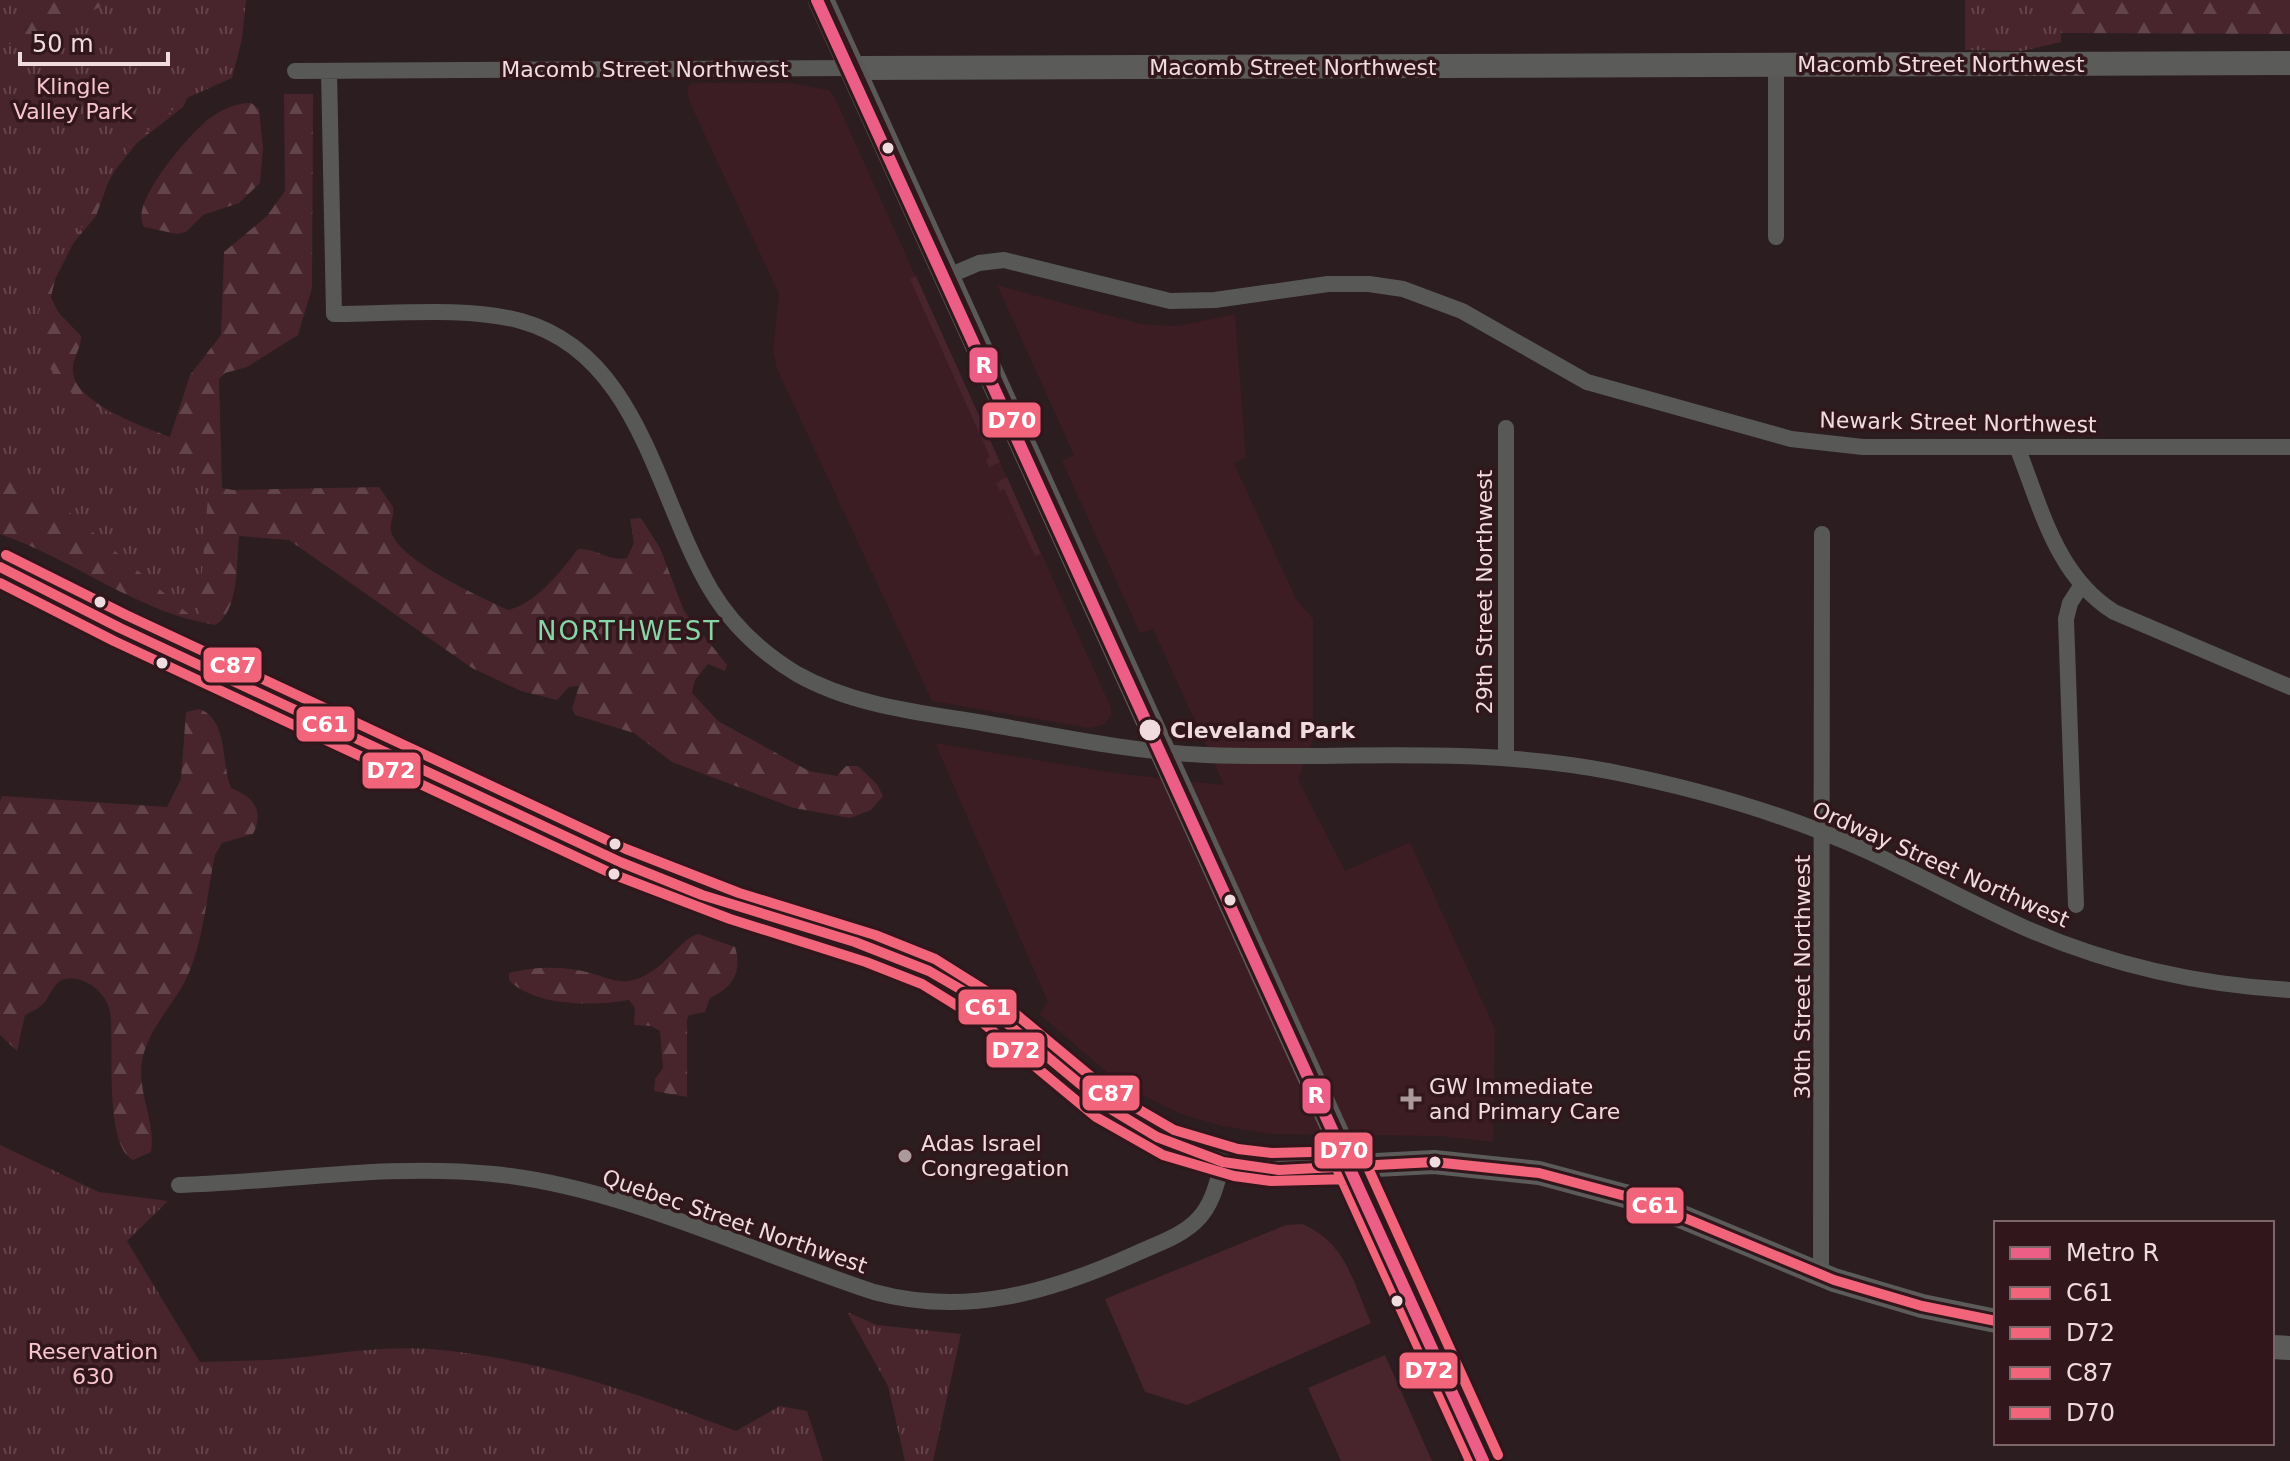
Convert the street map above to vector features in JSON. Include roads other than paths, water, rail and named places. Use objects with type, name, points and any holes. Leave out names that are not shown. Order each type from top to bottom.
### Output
[{"type":"main road","points":[[821,0],[1485,1461]]},
{"type":"street","name":"Macomb Street Northwest","points":[[295,71],[2290,63]]},
{"type":"street","points":[[1776,65],[1776,237]]},
{"type":"street","name":"Ordway Street Northwest","points":[[329,71],[334,314],[499,316],[540,328],[578,350],[604,374],[623,402],[702,574],[726,612],[774,659],[808,679],[875,704],[1163,752],[1506,756],[1589,767],[1657,782],[1824,833],[2024,927],[2079,949],[2145,968],[2214,982],[2290,990]]},
{"type":"street","name":"Newark Street Northwest","points":[[946,277],[979,263],[1004,260],[1140,296],[1185,301],[1328,284],[1385,286],[1423,295],[1462,311],[1578,379],[1753,432],[1837,446],[2290,447]]},
{"type":"street","name":"29th Street Northwest","points":[[1506,428],[1506,756]]},
{"type":"street","points":[[2017,447],[2066,568],[2081,586],[2114,612],[2290,687]]},
{"type":"street","name":"30th Street Northwest","points":[[1821,1275],[1824,833],[1822,534]]},
{"type":"street","points":[[5,572],[620,862],[702,895],[855,942],[929,971],[979,1000],[1072,1081],[1126,1119],[1157,1137],[1223,1162],[1279,1170],[1470,1163],[1565,1178],[1682,1215],[1821,1275],[1922,1306],[1994,1321]]},
{"type":"street","points":[[2076,905],[2066,619],[2070,603],[2081,586]]},
{"type":"street","name":"Quebec Street Northwest","points":[[179,1185],[383,1172],[495,1174],[606,1199],[874,1292],[912,1301],[951,1303],[999,1299],[1056,1287],[1183,1232],[1208,1206],[1223,1162]]},
{"type":"metro line","name":"R","points":[[817,0],[1483,1461]]},
{"type":"place","name":"Cleveland Park","points":[[1150,730]]},
{"type":"place","name":"GW Immediate and Primary Care","points":[[1411,1099]]},
{"type":"place","name":"Adas Israel Congregation","points":[[905,1156]]},
{"type":"district","name":"NORTHWEST","points":[[629,631]]},
{"type":"park label","name":"Klingle Valley Park","points":[[73,98]]},
{"type":"park label","name":"Reservation 630","points":[[93,1364]]}]
